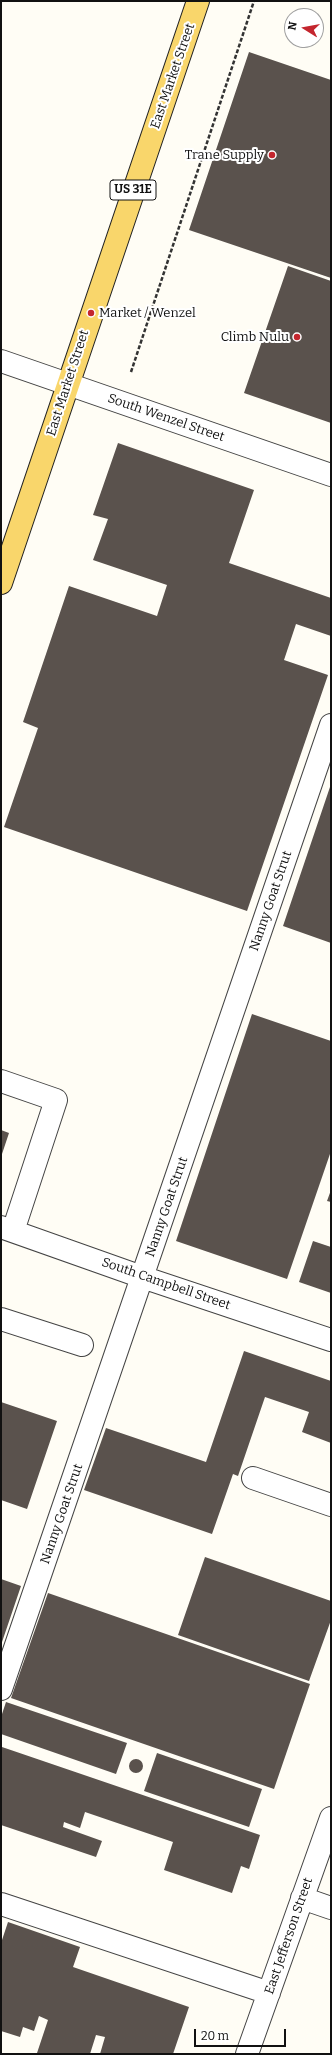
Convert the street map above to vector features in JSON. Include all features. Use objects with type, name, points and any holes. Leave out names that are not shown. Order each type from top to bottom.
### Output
[{"type":"main road","name":"East Market Street","points":[[1,583],[91,313],[198,1]]},
{"type":"street","name":"South Wenzel Street","points":[[1,361],[331,475]]},
{"type":"street","name":"Nanny Goat Strut","points":[[1,1689],[331,725]]},
{"type":"street","points":[[1,1081],[56,1100],[7,1229]]},
{"type":"street","name":"South Campbell Street","points":[[7,1229],[142,1277],[331,1340]]},
{"type":"street","points":[[1,1320],[82,1345]]},
{"type":"street","points":[[253,1478],[331,1505]]},
{"type":"street","name":"East Jefferson Street","points":[[247,2054],[331,1818]]},
{"type":"street","points":[[302,1898],[331,1908]]},
{"type":"street","points":[[1,1904],[269,1993]]},
{"type":"path","points":[[131,372],[254,1]]},
{"type":"building","name":"Trane Supply","points":[[249,52],[331,80],[331,278],[189,230]]},
{"type":"building","name":"Climb Nulu","points":[[288,266],[331,281],[331,423],[244,393]]},
{"type":"building","points":[[118,443],[254,490],[229,563],[331,598],[331,636],[296,624],[284,660],[328,675],[247,911],[4,827],[38,728],[23,722],[69,586],[157,616],[167,585],[93,560],[108,519],[93,515]]},
{"type":"building","points":[[331,784],[331,943],[283,926]]},
{"type":"building","points":[[252,1014],[331,1041],[331,1151],[287,1279],[176,1241]]},
{"type":"building","points":[[1,1130],[9,1133],[1,1157]]},
{"type":"building","points":[[331,1190],[331,1202],[327,1201]]},
{"type":"building","points":[[313,1241],[331,1247],[331,1293],[299,1282]]},
{"type":"building","points":[[244,1351],[331,1381],[331,1443],[302,1432],[309,1412],[265,1397],[238,1476],[233,1474],[212,1534],[84,1490],[106,1428],[206,1462]]},
{"type":"building","points":[[1,1402],[57,1421],[27,1509],[1,1500]]},
{"type":"building","points":[[205,1557],[331,1601],[331,1620],[309,1681],[178,1635]]},
{"type":"building","points":[[1,1579],[21,1586],[1,1645]]},
{"type":"building","points":[[48,1593],[310,1684],[274,1789],[11,1698]]},
{"type":"building","points":[[6,1702],[127,1743],[116,1774],[1,1734],[1,1717]]},
{"type":"building","points":[[2,1747],[260,1835],[249,1869],[241,1866],[232,1893],[164,1870],[173,1842],[85,1812],[80,1828],[64,1822],[63,1827],[102,1841],[96,1857],[1,1825]]},
{"type":"building","points":[[157,1753],[262,1789],[249,1827],[144,1791]]},
{"type":"building","points":[[136,1759],[141,1761],[143,1766],[141,1771],[136,1773],[131,1771],[129,1766],[131,1761]]},
{"type":"building","points":[[8,1922],[80,1947],[73,1967],[189,2007],[173,2054],[100,2054],[105,2037],[96,2035],[90,2054],[37,2053],[48,2020],[39,2016],[34,2031],[23,2027],[20,2037],[1,2031],[1,1943]]},
{"type":"place","name":"Trane Supply","points":[[272,155]]},
{"type":"place","name":"Market / Wenzel","points":[[91,313]]},
{"type":"place","name":"Climb Nulu","points":[[297,337]]}]
